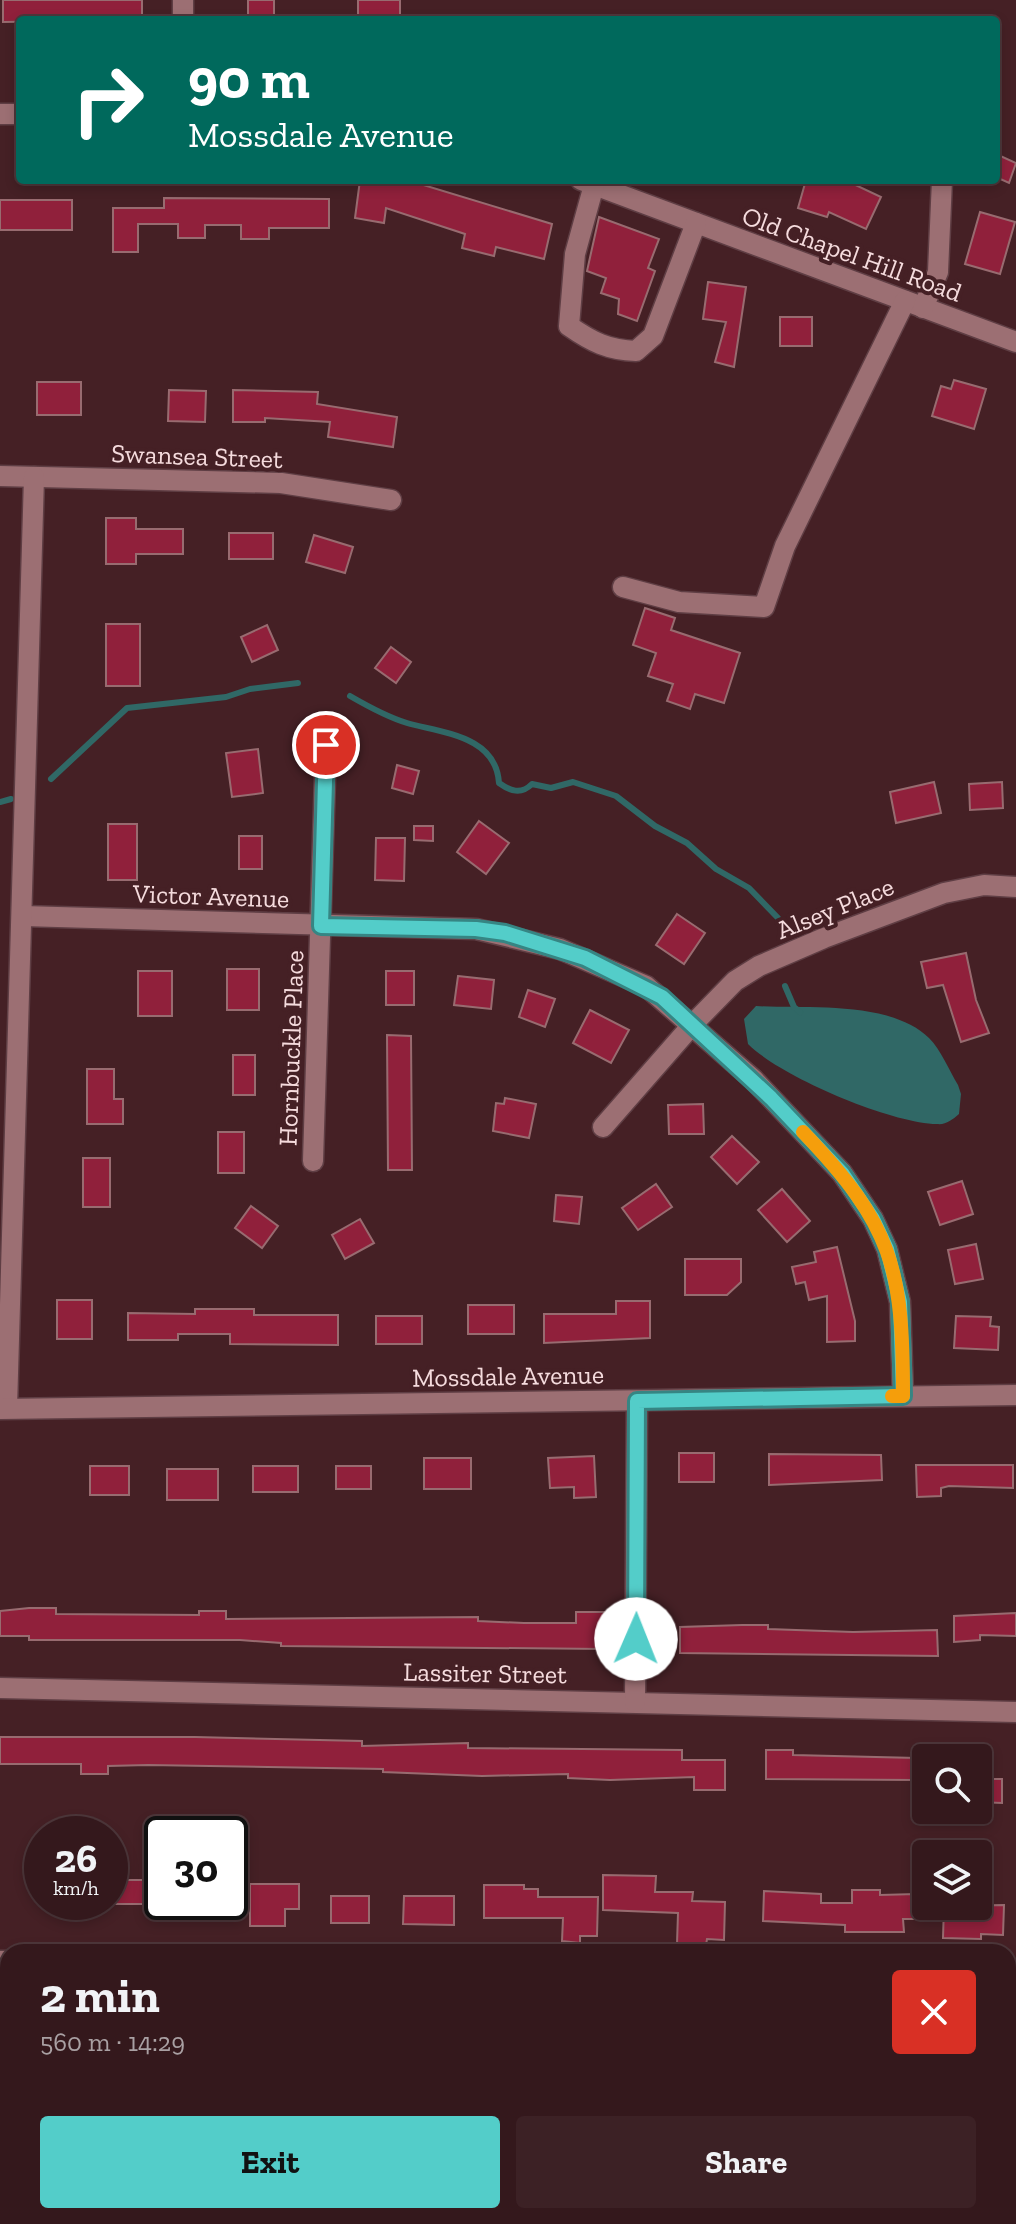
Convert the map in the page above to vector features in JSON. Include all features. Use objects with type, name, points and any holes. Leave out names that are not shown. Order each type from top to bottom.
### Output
[{"type":"street","points":[[587,184],[575,254],[569,326],[593,343],[614,350],[636,351],[653,336],[696,223]]},
{"type":"street","name":"Old Chapel Hill Road","points":[[592,184],[1016,342]]},
{"type":"street","points":[[623,587],[679,602],[764,607],[785,546],[914,304],[938,272],[942,184]]},
{"type":"street","name":"Swansea Street","points":[[0,476],[281,483],[391,500]]},
{"type":"street","points":[[4,1408],[23,916],[34,477]]},
{"type":"street","name":"Hornbuckle Place","points":[[313,1161],[326,745]]},
{"type":"street","name":"Alsey Place","points":[[603,1127],[735,981],[824,938],[963,888],[1016,887]]},
{"type":"street","name":"Victor Avenue","points":[[23,916],[476,929],[505,933],[560,949],[618,972],[654,991],[693,1024],[842,1173],[873,1219],[887,1249],[900,1302],[903,1396]]},
{"type":"street","name":"Mossdale Avenue","points":[[4,1408],[1016,1395]]},
{"type":"street","points":[[635,1702],[637,1401]]},
{"type":"street","name":"Lassiter Street","points":[[0,1688],[1016,1712]]},
{"type":"water","points":[[756,1006],[847,1009],[893,1017],[912,1026],[933,1043],[958,1085],[961,1094],[959,1114],[949,1122],[940,1124],[917,1122],[865,1107],[810,1084],[748,1044],[744,1019]]},
{"type":"building","points":[[3,0],[142,0],[142,16],[16,16],[16,22],[3,22]]},
{"type":"building","points":[[248,0],[274,0],[274,16],[248,16]]},
{"type":"building","points":[[358,0],[400,0],[400,16],[358,16]]},
{"type":"building","points":[[1000,156],[1016,163],[1009,183],[1000,179]]},
{"type":"building","points":[[359,184],[420,184],[552,224],[544,259],[496,247],[494,256],[462,248],[465,234],[386,208],[384,223],[355,218]]},
{"type":"building","points":[[805,184],[853,184],[881,197],[866,229],[829,212],[827,217],[798,208]]},
{"type":"building","points":[[164,198],[329,199],[329,228],[269,228],[269,239],[241,239],[241,225],[205,225],[205,238],[178,238],[178,224],[138,224],[138,252],[113,252],[113,208],[164,208]]},
{"type":"building","points":[[0,200],[72,200],[72,230],[0,230]]},
{"type":"building","points":[[980,212],[1015,222],[1000,274],[965,264]]},
{"type":"building","points":[[599,217],[659,239],[648,268],[655,271],[637,321],[618,314],[619,299],[601,293],[606,278],[587,271]]},
{"type":"building","points":[[708,282],[746,287],[734,367],[715,362],[726,322],[703,319]]},
{"type":"building","points":[[780,317],[812,317],[812,346],[780,346]]},
{"type":"building","points":[[954,380],[986,389],[974,429],[932,416],[941,386],[951,389]]},
{"type":"building","points":[[37,382],[81,382],[81,415],[37,415]]},
{"type":"building","points":[[169,390],[206,391],[205,422],[168,421]]},
{"type":"building","points":[[233,390],[318,392],[317,404],[397,417],[393,447],[328,437],[330,422],[265,418],[265,422],[233,422]]},
{"type":"building","points":[[106,518],[136,518],[136,529],[183,529],[183,554],[136,554],[136,564],[106,564]]},
{"type":"building","points":[[229,533],[273,533],[273,559],[229,559]]},
{"type":"building","points":[[314,535],[353,547],[345,573],[306,562]]},
{"type":"building","points":[[645,608],[675,618],[671,630],[740,653],[724,703],[695,694],[690,709],[667,701],[673,684],[648,676],[656,653],[633,645]]},
{"type":"building","points":[[106,624],[140,624],[140,686],[106,686]]},
{"type":"building","points":[[267,625],[278,650],[252,662],[241,637]]},
{"type":"building","points":[[391,647],[411,662],[396,683],[375,668]]},
{"type":"building","points":[[258,749],[263,793],[232,797],[226,753]]},
{"type":"building","points":[[397,765],[419,771],[413,794],[392,788]]},
{"type":"building","points":[[934,782],[941,813],[896,823],[890,792]]},
{"type":"building","points":[[1002,782],[1003,808],[970,810],[969,784]]},
{"type":"building","points":[[479,821],[509,843],[486,874],[457,852]]},
{"type":"building","points":[[108,824],[137,824],[137,880],[108,880]]},
{"type":"building","points":[[414,826],[433,826],[433,841],[414,840]]},
{"type":"building","points":[[239,836],[262,836],[262,869],[239,869]]},
{"type":"building","points":[[376,838],[405,838],[404,881],[375,880]]},
{"type":"building","points":[[677,914],[705,933],[684,964],[656,945]]},
{"type":"building","points":[[966,953],[976,1000],[989,1033],[961,1042],[943,985],[927,988],[921,962]]},
{"type":"building","points":[[227,969],[259,969],[259,1010],[227,1010]]},
{"type":"building","points":[[138,971],[172,971],[172,1016],[138,1016]]},
{"type":"building","points":[[386,971],[414,971],[414,1005],[386,1005]]},
{"type":"building","points":[[458,976],[494,980],[491,1009],[454,1005]]},
{"type":"building","points":[[528,990],[555,999],[545,1027],[519,1017]]},
{"type":"building","points":[[590,1010],[629,1030],[611,1063],[573,1043]]},
{"type":"building","points":[[387,1035],[411,1036],[412,1170],[388,1170]]},
{"type":"building","points":[[233,1055],[255,1055],[255,1095],[233,1095]]},
{"type":"building","points":[[87,1069],[114,1069],[114,1099],[123,1099],[123,1124],[87,1124]]},
{"type":"building","points":[[505,1098],[536,1104],[529,1138],[493,1131],[496,1103],[504,1104]]},
{"type":"building","points":[[703,1104],[704,1134],[669,1134],[668,1105]]},
{"type":"building","points":[[218,1132],[244,1132],[244,1173],[218,1173]]},
{"type":"building","points":[[732,1136],[759,1162],[737,1184],[711,1157]]},
{"type":"building","points":[[83,1158],[110,1158],[110,1207],[83,1207]]},
{"type":"building","points":[[962,1181],[973,1214],[940,1225],[928,1192]]},
{"type":"building","points":[[656,1184],[672,1207],[638,1230],[622,1208]]},
{"type":"building","points":[[782,1189],[810,1221],[787,1242],[758,1210]]},
{"type":"building","points":[[556,1195],[582,1197],[579,1224],[554,1221]]},
{"type":"building","points":[[251,1206],[278,1226],[262,1248],[235,1228]]},
{"type":"building","points":[[360,1219],[374,1243],[345,1259],[332,1235]]},
{"type":"building","points":[[976,1244],[983,1279],[955,1284],[948,1250]]},
{"type":"building","points":[[837,1247],[855,1321],[855,1341],[827,1342],[827,1296],[809,1300],[805,1282],[796,1284],[792,1267],[816,1262],[814,1252]]},
{"type":"building","points":[[685,1259],[741,1259],[741,1282],[727,1295],[685,1295]]},
{"type":"building","points":[[57,1300],[92,1300],[92,1339],[57,1339]]},
{"type":"building","points":[[616,1301],[650,1301],[650,1338],[544,1343],[544,1314],[616,1314]]},
{"type":"building","points":[[468,1305],[514,1305],[514,1334],[468,1334]]},
{"type":"building","points":[[195,1309],[254,1309],[254,1315],[338,1315],[338,1345],[230,1344],[230,1334],[178,1334],[178,1340],[128,1340],[128,1313],[195,1314]]},
{"type":"building","points":[[376,1316],[422,1316],[422,1344],[376,1344]]},
{"type":"building","points":[[956,1316],[991,1317],[990,1326],[999,1327],[998,1350],[954,1348]]},
{"type":"building","points":[[679,1453],[714,1453],[714,1482],[679,1482]]},
{"type":"building","points":[[769,1454],[881,1455],[882,1480],[769,1485]]},
{"type":"building","points":[[594,1456],[596,1497],[574,1498],[574,1487],[550,1488],[548,1458]]},
{"type":"building","points":[[424,1458],[471,1458],[471,1489],[424,1489]]},
{"type":"building","points":[[916,1465],[1013,1465],[1013,1488],[949,1486],[941,1488],[941,1496],[917,1497]]},
{"type":"building","points":[[90,1466],[129,1466],[129,1495],[90,1495]]},
{"type":"building","points":[[253,1466],[298,1466],[298,1492],[253,1492]]},
{"type":"building","points":[[336,1466],[371,1466],[371,1489],[336,1489]]},
{"type":"building","points":[[167,1469],[218,1469],[218,1500],[167,1500]]},
{"type":"building","points":[[56,1608],[56,1614],[199,1615],[199,1611],[226,1611],[226,1619],[478,1617],[478,1621],[524,1623],[576,1623],[576,1612],[604,1612],[604,1649],[281,1646],[281,1643],[240,1640],[29,1640],[29,1636],[0,1636],[0,1611]]},
{"type":"building","points":[[1016,1613],[1016,1636],[980,1635],[980,1640],[954,1642],[954,1616]]},
{"type":"building","points":[[768,1625],[768,1629],[853,1632],[937,1630],[938,1656],[680,1653],[680,1627]]},
{"type":"building","points":[[0,1737],[195,1737],[362,1741],[362,1746],[468,1743],[468,1748],[682,1750],[682,1760],[725,1760],[725,1790],[694,1790],[694,1777],[610,1780],[568,1778],[568,1774],[482,1776],[383,1772],[383,1769],[148,1765],[108,1766],[108,1774],[81,1774],[81,1764],[0,1764]]},
{"type":"building","points":[[766,1750],[793,1750],[793,1755],[912,1758],[912,1780],[766,1779]]},
{"type":"building","points":[[992,1779],[1002,1779],[1002,1803],[992,1803]]},
{"type":"building","points":[[603,1875],[656,1876],[655,1892],[693,1892],[692,1901],[725,1902],[724,1940],[707,1939],[706,1944],[677,1944],[678,1913],[603,1910]]},
{"type":"building","points":[[128,1880],[144,1880],[144,1904],[128,1904]]},
{"type":"building","points":[[250,1884],[299,1884],[299,1909],[285,1909],[285,1926],[250,1926]]},
{"type":"building","points":[[484,1885],[524,1885],[524,1889],[538,1889],[538,1897],[598,1897],[597,1936],[580,1936],[580,1943],[562,1941],[563,1918],[484,1918]]},
{"type":"building","points":[[852,1890],[880,1890],[880,1895],[912,1894],[912,1919],[903,1919],[904,1932],[845,1932],[845,1925],[763,1921],[764,1891],[821,1894],[821,1903],[852,1903]]},
{"type":"building","points":[[331,1896],[369,1896],[369,1923],[331,1923]]},
{"type":"building","points":[[404,1896],[454,1896],[454,1925],[403,1924]]},
{"type":"building","points":[[992,1905],[1004,1905],[1003,1935],[981,1934],[981,1939],[943,1938],[944,1920],[992,1920]]},
{"type":"waterway","points":[[51,779],[127,708],[226,697],[250,689],[298,683]]},
{"type":"waterway","points":[[350,696],[392,718],[451,734],[478,746],[496,767],[499,783],[511,790],[524,790],[532,784],[551,788],[573,782],[616,796],[655,826],[687,843],[716,869],[749,888],[778,918]]},
{"type":"waterway","points":[[0,802],[11,799]]},
{"type":"waterway","points":[[785,986],[794,1007],[800,1012]]},
{"type":"slow traffic","points":[[803,1132],[853,1187],[887,1249],[897,1284],[903,1334],[903,1396],[892,1396]]},
{"type":"route","points":[[326,745],[321,926],[476,929],[505,933],[560,949],[646,986],[678,1010],[736,1064],[842,1173],[873,1219],[887,1249],[900,1302],[903,1396],[637,1401],[636,1639]]}]
